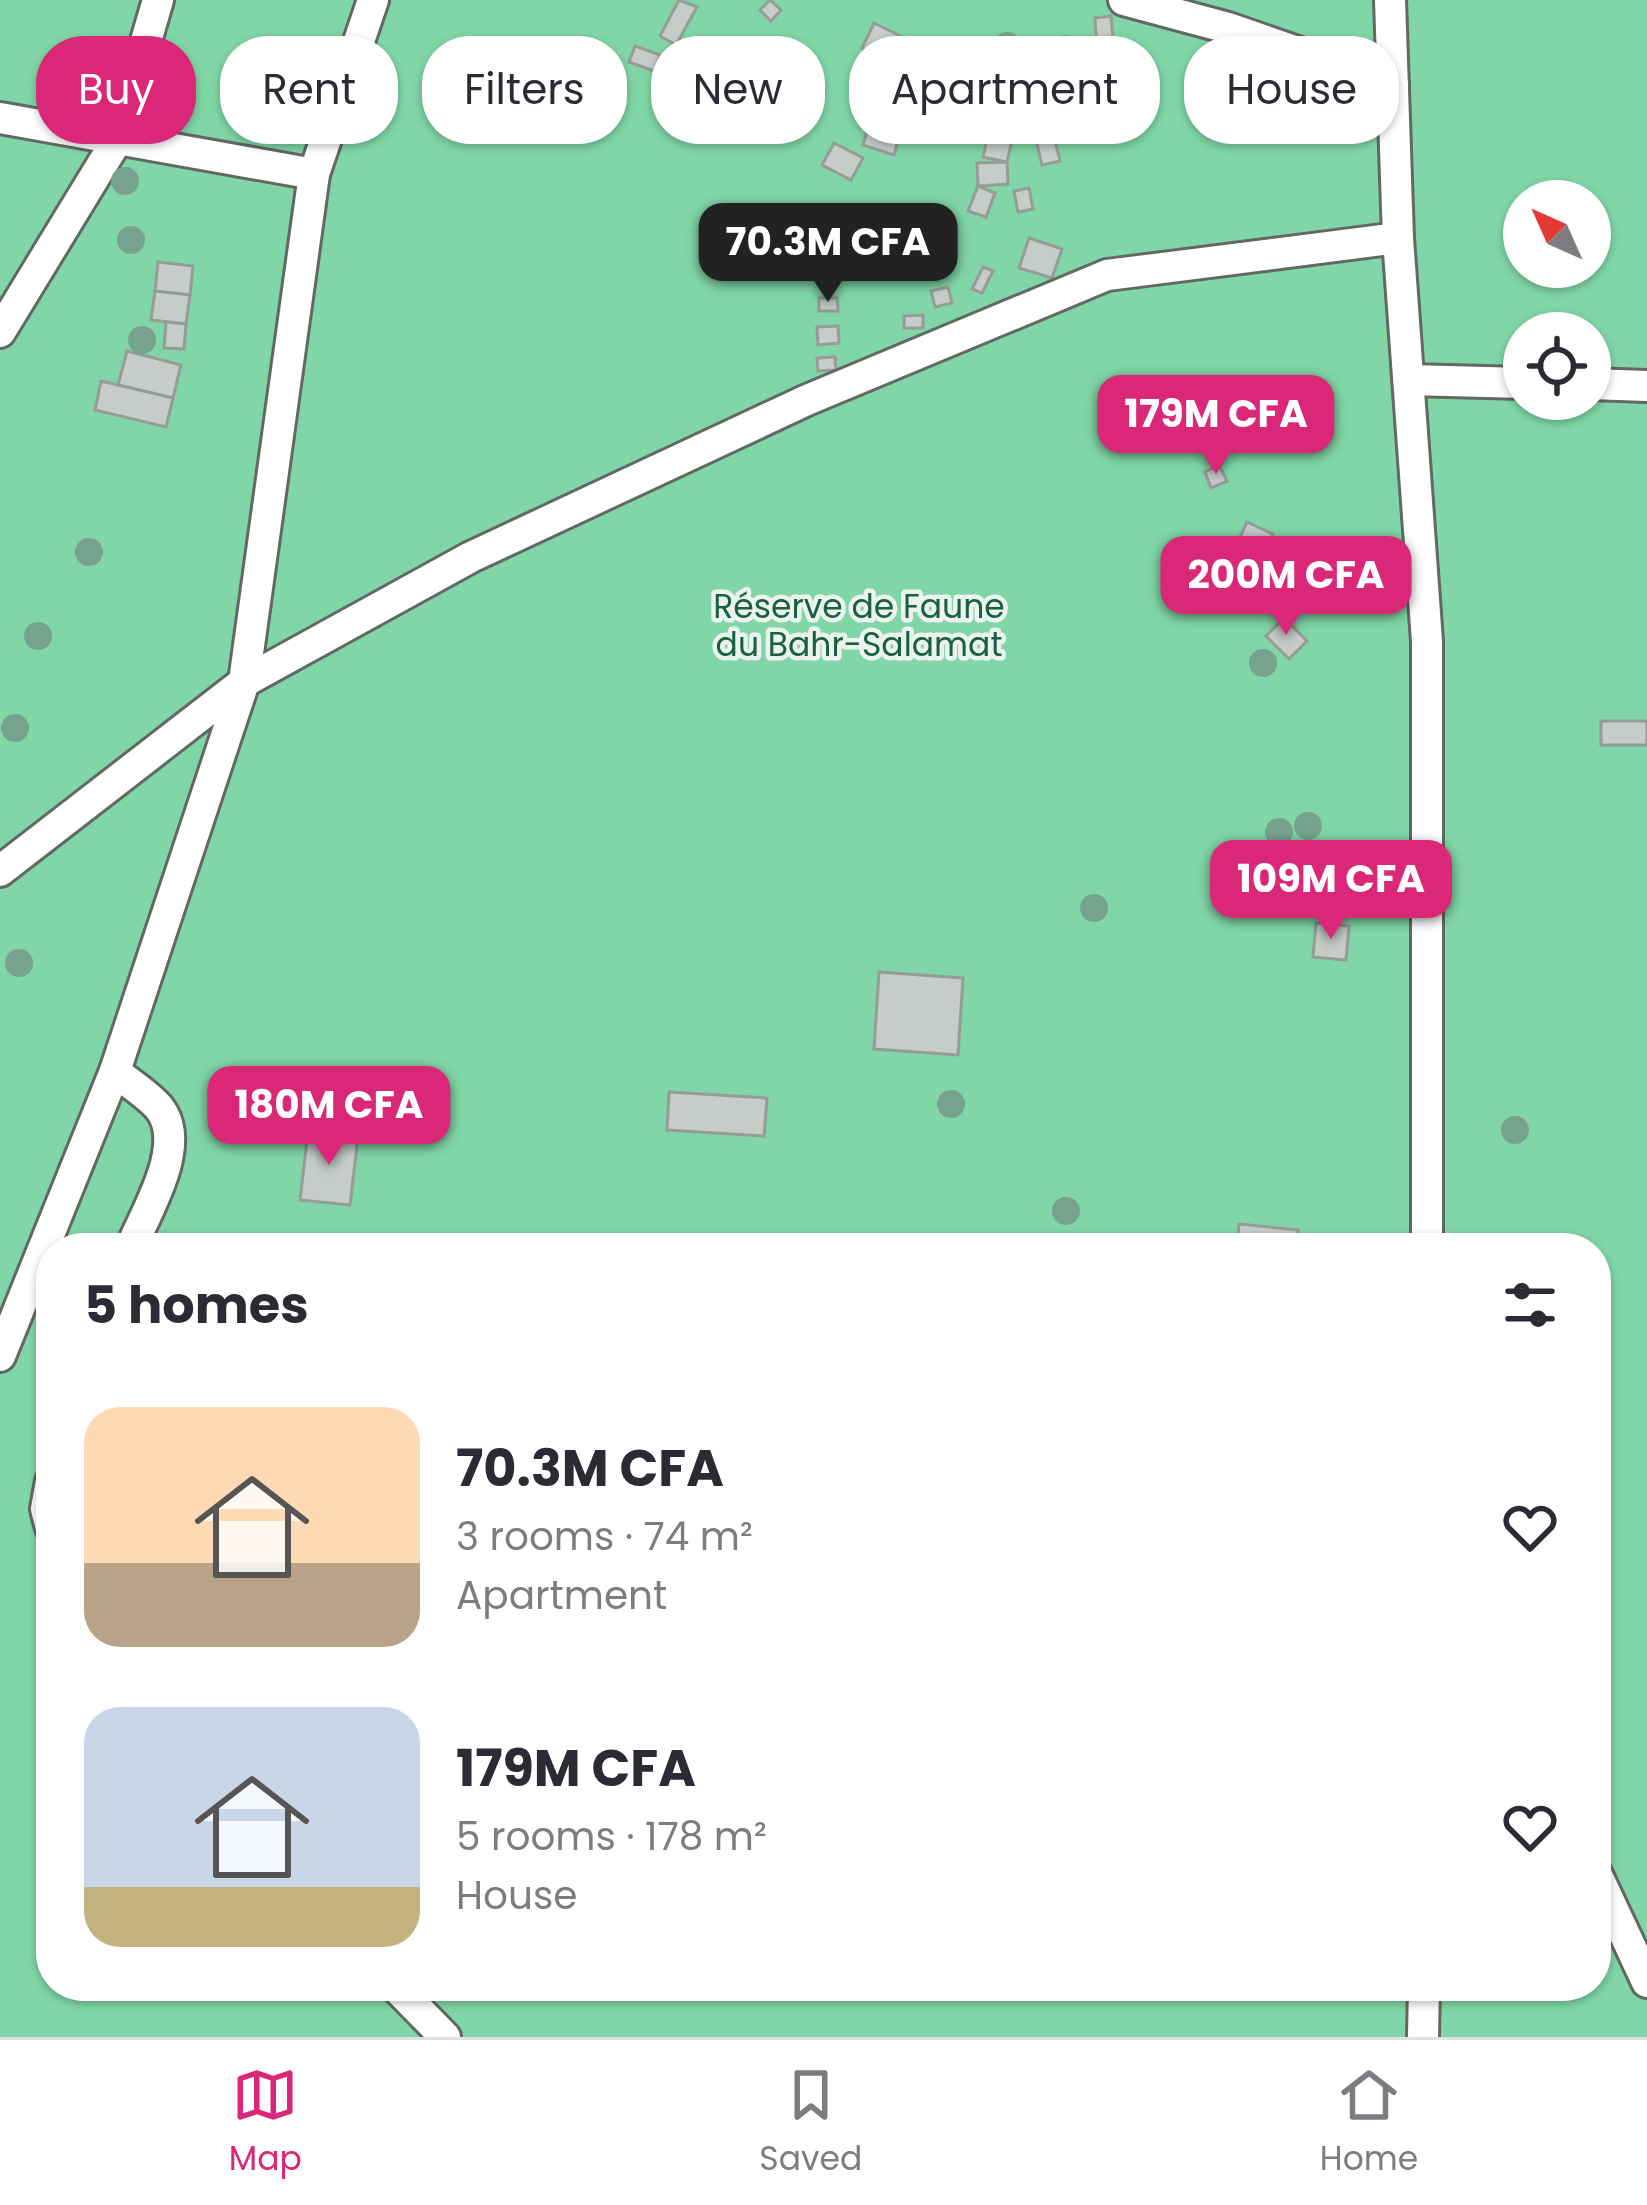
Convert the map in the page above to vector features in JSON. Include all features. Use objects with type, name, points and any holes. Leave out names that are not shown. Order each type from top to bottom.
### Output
[{"type":"street","points":[[147,36],[158,0]]},
{"type":"street","points":[[50,1233],[115,1071],[244,682],[314,174],[374,0]]},
{"type":"street","points":[[1124,0],[1251,36]]},
{"type":"street","points":[[1390,0],[1391,36]]},
{"type":"street","points":[[0,118],[36,125]]},
{"type":"street","points":[[0,332],[115,144]]},
{"type":"street","points":[[140,144],[314,174]]},
{"type":"street","points":[[1395,144],[1426,641],[1426,1233]]},
{"type":"street","points":[[0,871],[244,682],[471,557],[807,400],[1049,297],[1133,269],[1398,238]]},
{"type":"street","points":[[1408,380],[1503,382]]},
{"type":"street","points":[[1611,385],[1647,386]]},
{"type":"street","points":[[115,1071],[162,1111],[169,1138],[163,1171],[137,1233]]},
{"type":"street","points":[[0,1356],[36,1267]]},
{"type":"street","points":[[1611,1905],[1647,1982]]},
{"type":"street","points":[[410,2001],[445,2037]]},
{"type":"street","points":[[1424,2001],[1424,2037]]},
{"type":"green space","name":"Réserve de Faune du Bahr-Salamat","points":[[0,0],[1647,0],[1647,2037],[0,2037]]},
{"type":"building","points":[[679,0],[697,7],[681,36],[660,36]]},
{"type":"building","points":[[770,0],[781,10],[771,21],[760,10]]},
{"type":"building","points":[[1111,16],[1113,36],[1096,36],[1095,18]]},
{"type":"building","points":[[874,23],[900,36],[868,36]]},
{"type":"building","points":[[635,46],[651,52],[651,70],[629,62]]},
{"type":"building","points":[[834,143],[863,158],[851,180],[822,165]]},
{"type":"building","points":[[863,144],[897,144],[894,155]]},
{"type":"building","points":[[986,144],[1011,144],[1007,162],[983,157]]},
{"type":"building","points":[[1037,144],[1056,144],[1060,161],[1042,165]]},
{"type":"building","points":[[1007,162],[1008,184],[978,186],[977,163]]},
{"type":"building","points":[[978,186],[995,193],[986,217],[968,211]]},
{"type":"building","points":[[1029,188],[1033,209],[1018,212],[1014,191]]},
{"type":"building","points":[[1029,238],[1062,249],[1052,278],[1019,268]]},
{"type":"building","points":[[158,262],[193,266],[190,295],[155,291]]},
{"type":"building","points":[[983,267],[993,271],[982,293],[972,289]]},
{"type":"building","points":[[948,287],[952,303],[935,307],[931,291]]},
{"type":"building","points":[[155,291],[190,295],[186,324],[151,320]]},
{"type":"building","points":[[819,298],[837,298],[838,311],[819,311]]},
{"type":"building","points":[[923,315],[923,328],[904,328],[904,316]]},
{"type":"building","points":[[166,322],[186,324],[184,349],[164,348]]},
{"type":"building","points":[[838,326],[839,343],[818,345],[817,327]]},
{"type":"building","points":[[127,351],[181,365],[173,398],[118,385]]},
{"type":"building","points":[[835,357],[836,370],[818,371],[817,358]]},
{"type":"building","points":[[101,381],[173,398],[166,427],[95,410]]},
{"type":"building","points":[[1219,465],[1227,481],[1211,488],[1205,472]]},
{"type":"building","points":[[1247,522],[1273,534],[1265,550],[1239,539]]},
{"type":"building","points":[[1255,557],[1265,568],[1251,581],[1241,570]]},
{"type":"building","points":[[1371,568],[1384,587],[1372,595],[1359,576]]},
{"type":"building","points":[[1284,618],[1307,641],[1289,659],[1266,636]]},
{"type":"building","points":[[1601,721],[1647,721],[1647,745],[1601,745]]},
{"type":"building","points":[[1316,923],[1349,926],[1346,960],[1313,957]]},
{"type":"building","points":[[879,972],[963,978],[958,1055],[874,1049]]},
{"type":"building","points":[[669,1092],[767,1098],[764,1136],[667,1130]]},
{"type":"building","points":[[308,1132],[358,1137],[350,1205],[300,1200]]},
{"type":"building","points":[[1239,1224],[1298,1230],[1298,1233],[1238,1233]]}]
